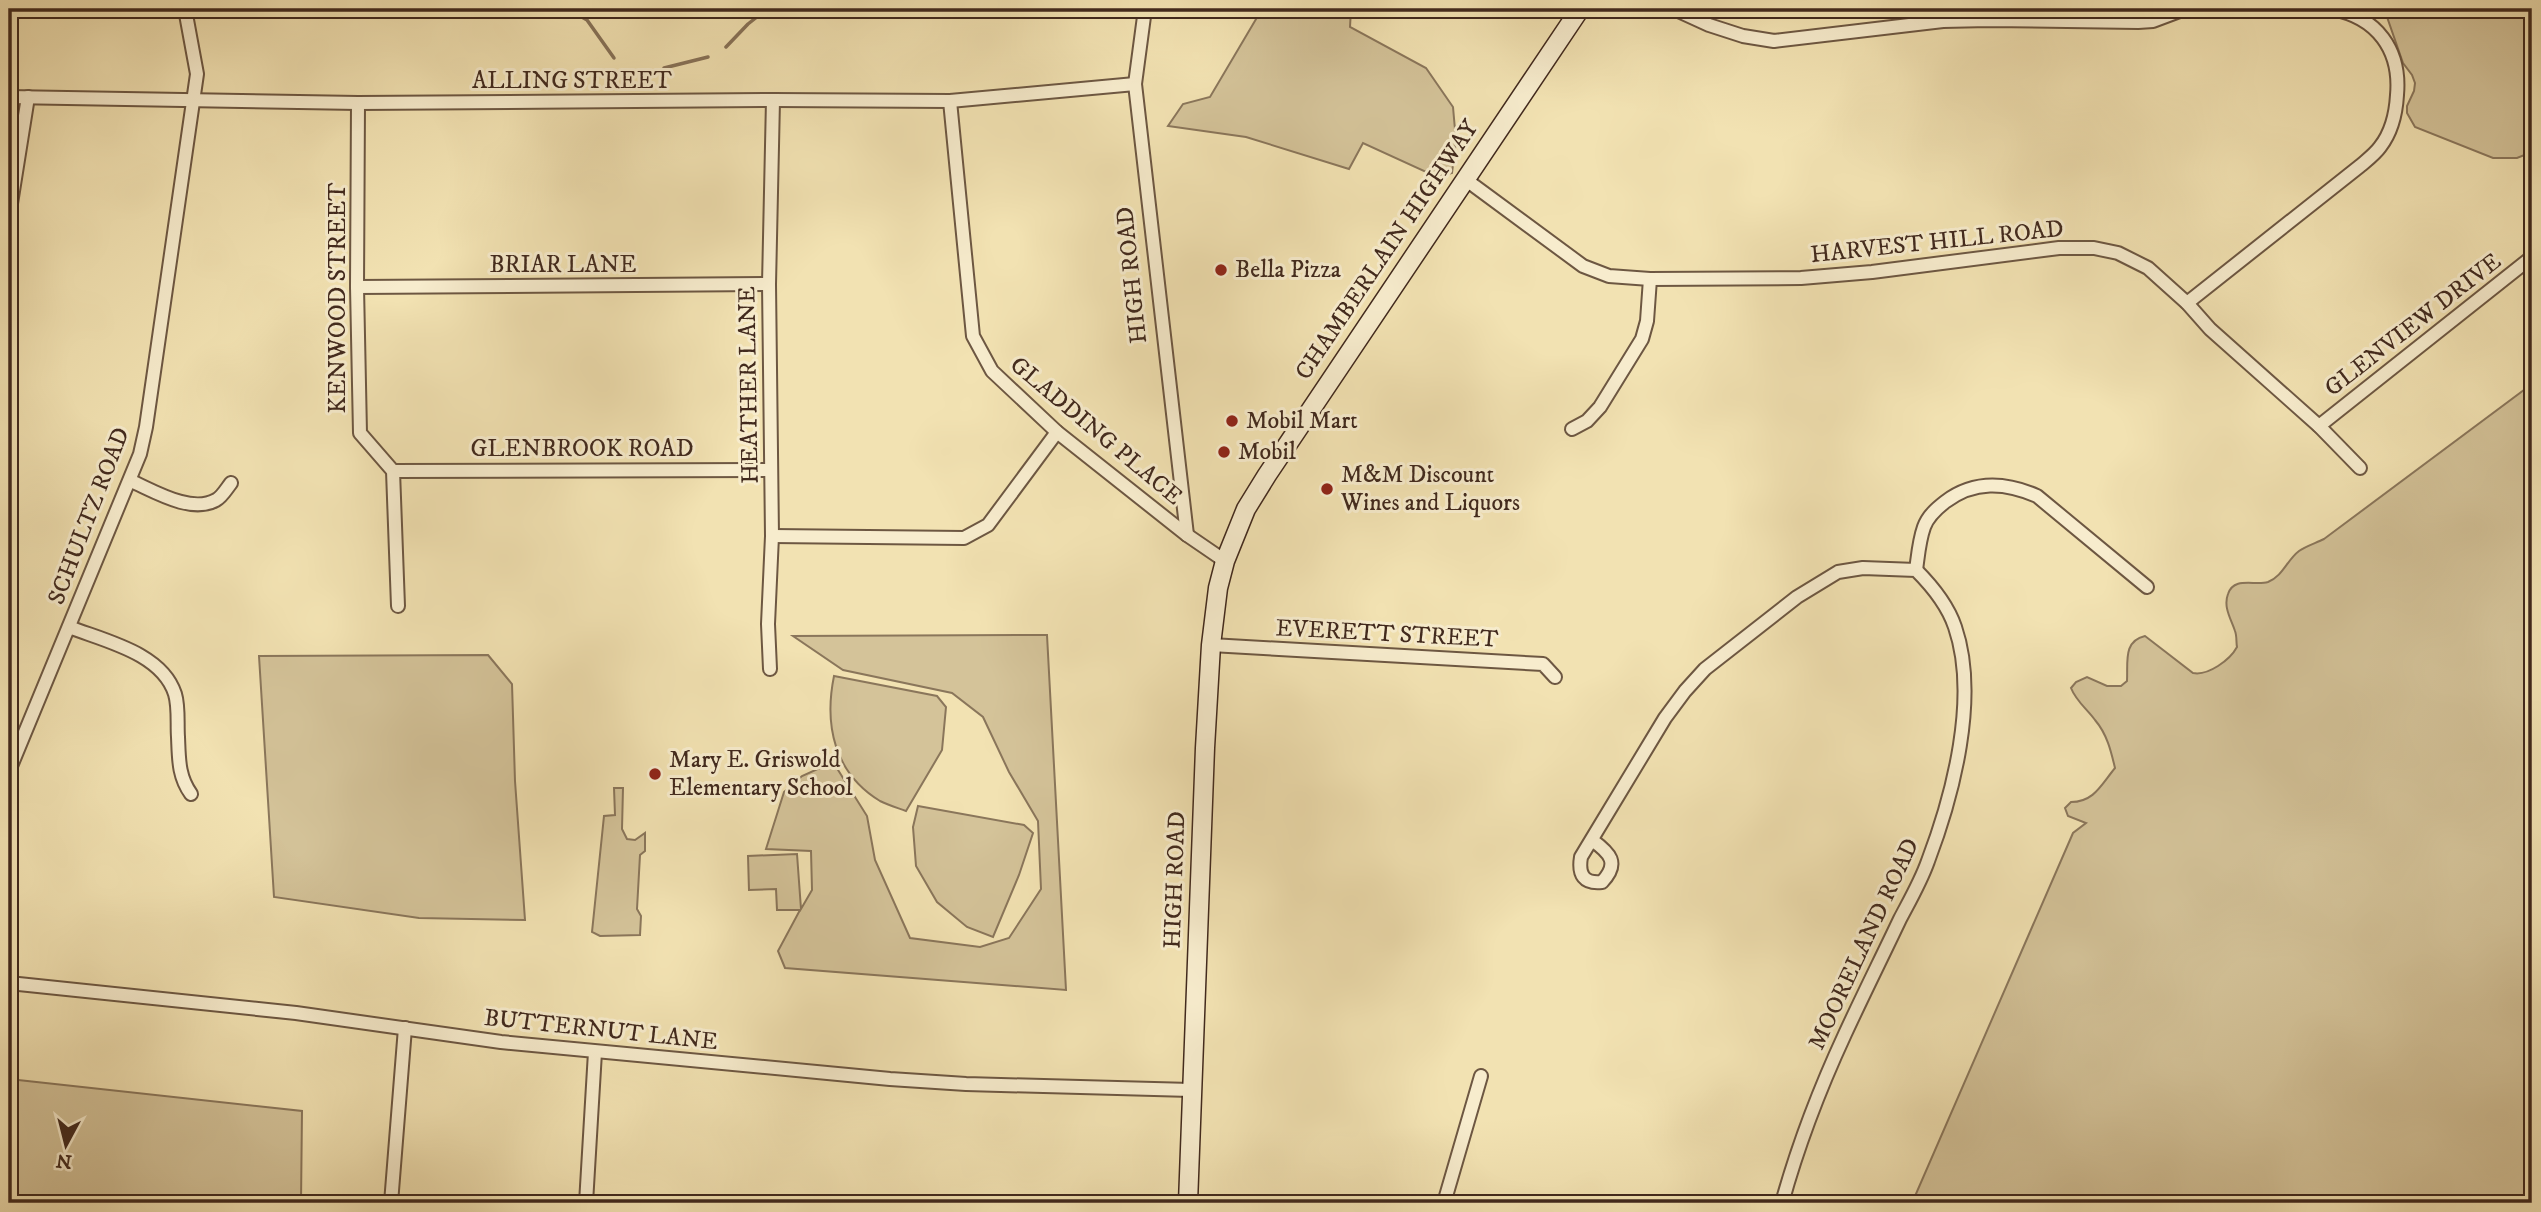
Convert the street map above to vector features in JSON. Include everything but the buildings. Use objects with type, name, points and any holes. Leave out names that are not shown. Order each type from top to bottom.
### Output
[{"type":"main road","name":"CHAMBERLAIN HIGHWAY","points":[[1225,561],[1246,509],[1262,483],[1580,9]]},
{"type":"main road","name":"HIGH ROAD","points":[[1188,1203],[1205,748],[1211,645],[1218,588],[1225,561]]},
{"type":"street","name":"SCHULTZ ROAD","points":[[9,771],[131,481],[146,427],[197,74],[185,9]]},
{"type":"street","name":"HIGH ROAD","points":[[1145,9],[1135,84],[1187,536]]},
{"type":"street","points":[[1674,9],[1709,25],[1743,36],[1774,41],[1943,21],[2153,21],[2185,9]]},
{"type":"street","points":[[2187,303],[2360,166],[2380,147],[2390,129],[2396,108],[2398,85],[2396,64],[2389,47],[2379,33],[2364,20],[2332,9]]},
{"type":"street","name":"ALLING STREET","points":[[9,97],[358,103],[950,101],[1135,84]]},
{"type":"street","points":[[9,216],[28,97]]},
{"type":"street","name":"HEATHER LANE","points":[[770,669],[768,624],[772,536],[769,284],[774,100]]},
{"type":"street","name":"GLADDING PLACE","points":[[950,101],[973,336],[992,371],[1057,432],[1187,536],[1225,561]]},
{"type":"street","name":"KENWOOD STREET","points":[[358,103],[357,287],[360,433],[393,471]]},
{"type":"street","name":"HARVEST HILL ROAD","points":[[1465,179],[1583,266],[1609,275],[1650,279],[1801,278],[1872,272],[2059,248],[2094,248],[2118,253],[2148,268],[2187,303],[2210,329],[2319,426],[2360,468]]},
{"type":"street","name":"GLENVIEW DRIVE","points":[[2319,426],[2532,257]]},
{"type":"street","points":[[1572,429],[1587,421],[1600,407],[1642,339],[1647,321],[1650,279]]},
{"type":"street","name":"BRIAR LANE","points":[[357,287],[769,284]]},
{"type":"street","points":[[772,536],[964,538],[988,525],[1057,432]]},
{"type":"street","name":"GLENBROOK ROAD","points":[[393,471],[771,470]]},
{"type":"street","points":[[393,471],[398,606]]},
{"type":"street","points":[[131,481],[167,497],[201,504],[217,500],[231,483]]},
{"type":"street","points":[[1592,840],[1665,718],[1705,669],[1797,597],[1838,572],[1863,568],[1916,570],[1923,532],[1931,513],[1956,494],[1982,485],[1999,485],[2018,488],[2037,496],[2147,587]]},
{"type":"street","name":"MOORELAND ROAD","points":[[1782,1203],[1802,1139],[1844,1037],[1927,863],[1954,772],[1962,724],[1964,680],[1961,656],[1954,626],[1939,597],[1916,570]]},
{"type":"street","points":[[69,627],[138,655],[158,667],[170,682],[176,697],[180,770],[184,784],[191,794]]},
{"type":"street","name":"EVERETT STREET","points":[[1211,645],[1543,664],[1555,677]]},
{"type":"street","name":"BUTTERNUT LANE","points":[[9,983],[296,1013],[501,1042],[595,1052],[941,1083],[1191,1090]]},
{"type":"street","points":[[391,1203],[405,1028]]},
{"type":"street","points":[[586,1203],[595,1052]]},
{"type":"street","points":[[1444,1203],[1481,1076]]},
{"type":"shaded area","points":[[1262,9],[1351,9],[1350,27],[1426,68],[1453,107],[1456,141],[1452,173],[1437,177],[1363,143],[1349,169],[1246,137],[1168,126],[1183,104],[1210,97]]},
{"type":"shaded area","points":[[2381,9],[2532,9],[2532,152],[2517,158],[2493,158],[2415,127],[2407,113],[2407,106],[2415,83],[2403,63],[2387,17]]},
{"type":"shaded area","points":[[2532,384],[2532,1203],[1912,1203],[2073,833],[2086,823],[2068,816],[2065,808],[2071,802],[2091,796],[2115,768],[2103,731],[2071,688],[2076,682],[2087,677],[2107,686],[2121,686],[2127,681],[2130,647],[2133,642],[2145,636],[2193,673],[2205,672],[2218,666],[2237,647],[2236,633],[2226,604],[2231,588],[2240,583],[2263,583],[2273,579],[2299,551],[2324,539]]},
{"type":"shaded area","points":[[1047,635],[1066,990],[785,968],[778,951],[800,910],[777,910],[776,889],[749,890],[748,856],[797,854],[801,909],[812,890],[811,851],[766,849],[784,792],[802,776],[833,762],[867,816],[875,860],[910,938],[980,947],[1009,938],[1041,889],[1038,821],[1009,772],[983,717],[952,693],[843,670],[793,636]]},
{"type":"shaded area","points":[[488,655],[512,684],[515,781],[525,920],[419,918],[274,897],[259,656]]},
{"type":"shaded area","points":[[834,676],[937,696],[946,707],[942,750],[906,811],[880,801],[864,790],[843,762],[836,746],[830,712]]},
{"type":"shaded area","points":[[614,788],[623,788],[622,829],[627,839],[635,840],[645,833],[645,851],[640,855],[637,909],[641,916],[640,935],[600,936],[592,932],[604,816],[615,815]]},
{"type":"shaded area","points":[[918,806],[1024,825],[1033,833],[993,937],[967,927],[937,902],[916,866],[913,827]]},
{"type":"shaded area","points":[[9,1079],[302,1111],[301,1203],[9,1203]]},
{"type":"waterway","points":[[568,9],[587,20],[614,58]]},
{"type":"waterway","points":[[726,47],[767,9]]},
{"type":"waterway","points":[[664,68],[708,57]]},
{"type":"place","name":"Bella Pizza","points":[[1221,270]]},
{"type":"place","name":"Mobil Mart","points":[[1232,421]]},
{"type":"place","name":"Mobil","points":[[1224,452]]},
{"type":"place","name":"M&M Discount Wines and Liquors","points":[[1327,489]]},
{"type":"place","name":"Mary E. Griswold Elementary School","points":[[655,774]]}]
